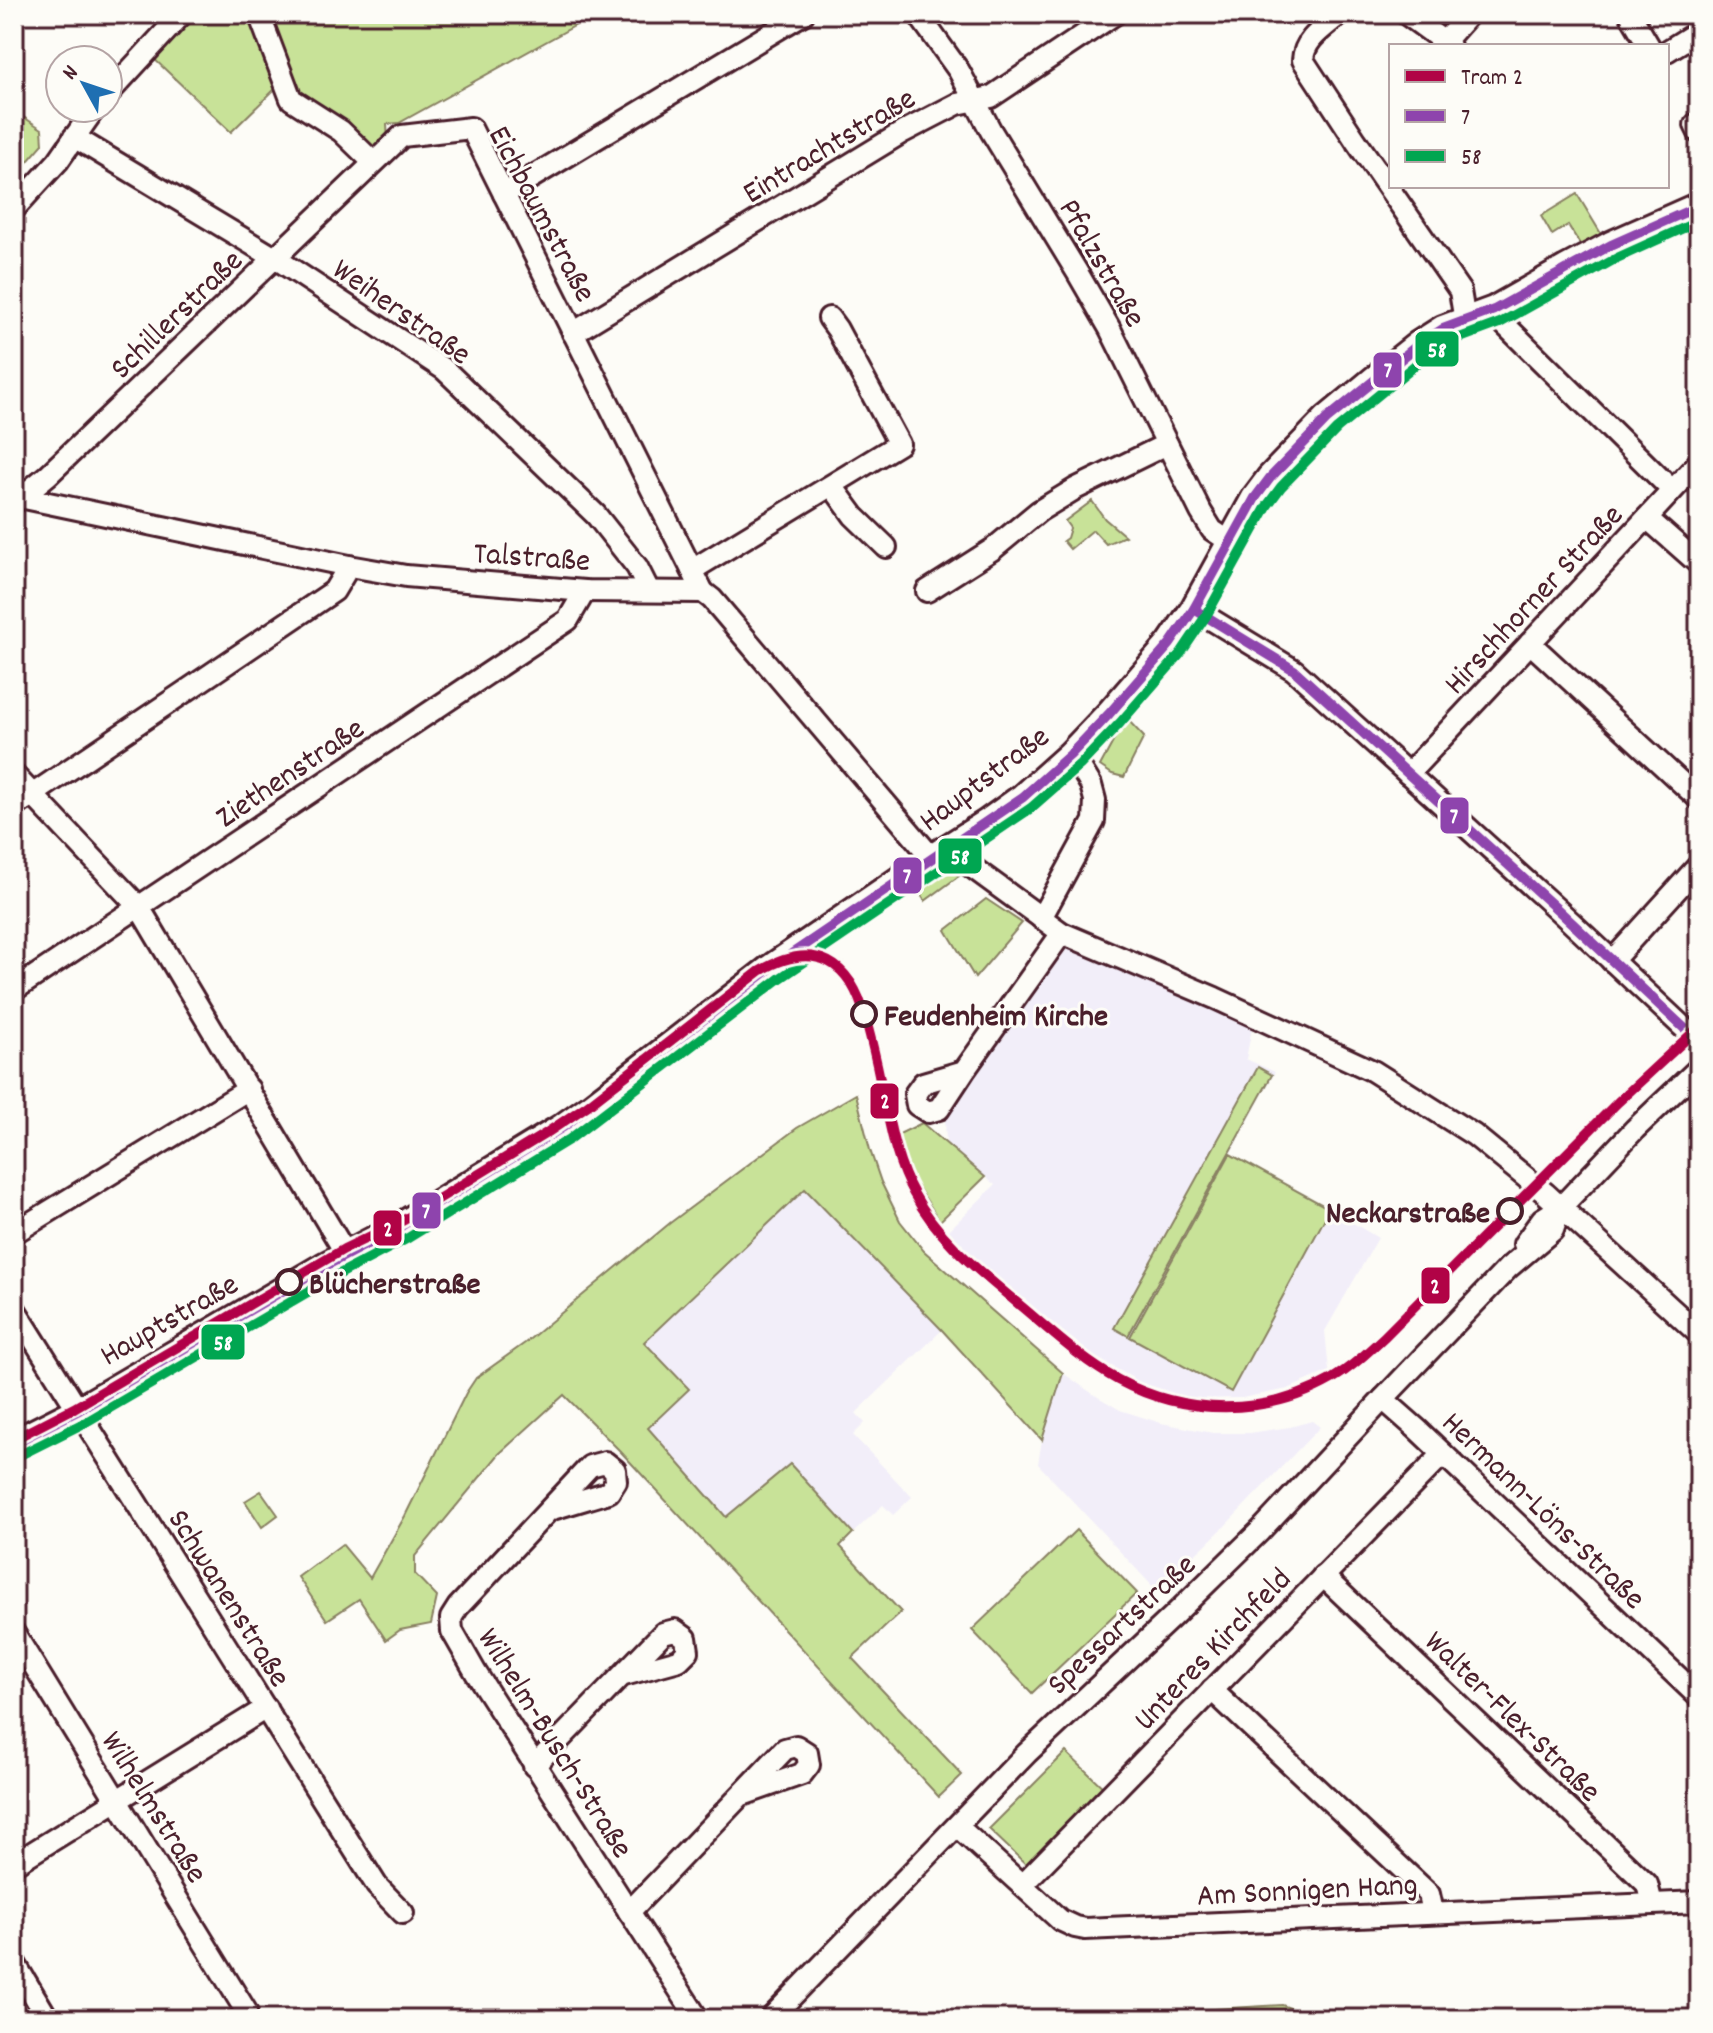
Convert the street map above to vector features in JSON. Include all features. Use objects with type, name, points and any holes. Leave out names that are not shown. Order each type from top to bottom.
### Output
[{"type":"street","points":[[124,77],[182,14]]},
{"type":"street","points":[[259,14],[291,99],[341,131],[373,162]]},
{"type":"street","points":[[504,194],[803,14]]},
{"type":"street","name":"Pfalzstraße","points":[[918,14],[959,71],[991,131],[1110,329],[1201,512],[1212,530],[1230,542]]},
{"type":"street","name":"Eintrachtstraße","points":[[573,333],[903,132],[957,104],[991,97],[1115,14]]},
{"type":"street","points":[[1340,14],[1307,43],[1303,60],[1460,291],[1465,321]]},
{"type":"street","points":[[1406,14],[1447,44],[1469,14]]},
{"type":"street","points":[[1630,14],[1648,44]]},
{"type":"street","points":[[1669,50],[1699,31]]},
{"type":"street","points":[[1699,122],[1695,125],[1699,133]]},
{"type":"street","points":[[14,209],[58,161],[83,124]]},
{"type":"street","name":"Eichbaumstraße","points":[[373,162],[402,136],[471,128],[703,592]]},
{"type":"street","name":"Weiherstraße","points":[[74,137],[275,258],[445,370],[596,515],[637,567],[649,591]]},
{"type":"street","name":"Schillerstraße","points":[[16,498],[48,475],[373,162]]},
{"type":"street","name":"Hauptstraße","points":[[14,1443],[79,1410],[346,1254],[401,1226],[563,1127],[771,968],[1023,797],[1070,755],[1170,644],[1194,609],[1255,498],[1327,419],[1418,345],[1443,329],[1494,310],[1611,245],[1699,206]]},
{"type":"street","points":[[1494,310],[1503,323],[1672,490]]},
{"type":"street","points":[[692,570],[899,444],[829,318]]},
{"type":"street","points":[[927,591],[993,549],[1039,511],[1075,489],[1167,444]]},
{"type":"street","name":"Hirschhorner Straße","points":[[1408,774],[1699,462]]},
{"type":"street","points":[[832,486],[854,516],[886,547]]},
{"type":"street","name":"Talstraße","points":[[16,498],[406,576],[585,591],[703,592]]},
{"type":"street","points":[[1647,518],[1699,564]]},
{"type":"street","points":[[14,807],[334,591],[349,566]]},
{"type":"street","name":"Ziethenstraße","points":[[14,990],[568,620],[585,591]]},
{"type":"street","points":[[703,592],[880,795],[939,853],[1062,933],[1215,998],[1373,1071],[1474,1135],[1561,1207],[1699,1334]]},
{"type":"street","points":[[1194,609],[1294,670],[1699,1042]]},
{"type":"street","points":[[1530,643],[1699,799]]},
{"type":"street","points":[[1041,918],[1094,821],[1095,800],[1091,785],[1070,755]]},
{"type":"street","points":[[14,775],[139,907],[346,1254]]},
{"type":"street","points":[[1612,961],[1699,865]]},
{"type":"street","points":[[964,1071],[1062,933]]},
{"type":"street","name":"Spessartstraße","points":[[770,2019],[1052,1729],[1260,1531],[1508,1268],[1542,1219],[1561,1207],[1635,1129],[1699,1068]]},
{"type":"street","points":[[14,1233],[249,1089]]},
{"type":"street","name":"Schwanenstraße","points":[[14,1308],[377,1886],[403,1913]]},
{"type":"street","name":"Hermann-Löns-Straße","points":[[1383,1399],[1699,1697]]},
{"type":"street","name":"Unteres Kirchfeld","points":[[1022,1885],[1443,1454]]},
{"type":"street","name":"Wilhelm-Busch-Straße","points":[[549,1510],[458,1607],[451,1618],[452,1631],[534,1766],[698,2019]]},
{"type":"street","name":"Walter-Flex-Straße","points":[[1323,1576],[1647,1884],[1652,1904]]},
{"type":"street","name":"Wilhelmstraße","points":[[14,1633],[246,2011]]},
{"type":"street","points":[[534,1766],[624,1675]]},
{"type":"street","points":[[1212,1690],[1429,1894],[1433,1912]]},
{"type":"street","points":[[14,1864],[266,1708]]},
{"type":"street","points":[[629,1912],[742,1795]]},
{"type":"street","name":"Am Sonnigen Hang","points":[[957,1826],[1060,1920],[1085,1929],[1699,1902]]},
{"type":"street","points":[[14,1962],[48,2019]]},
{"type":"shaded area","points":[[1067,942],[1252,1028],[1246,1059],[1275,1072],[1230,1154],[1378,1238],[1325,1331],[1329,1371],[1288,1389],[1242,1398],[1192,1399],[1140,1382],[1094,1356],[1004,1285],[947,1232],[995,1185],[946,1144],[945,1115]]},
{"type":"shaded area","points":[[805,1189],[942,1330],[856,1413],[865,1423],[853,1435],[912,1497],[893,1515],[883,1505],[839,1546],[727,1517],[648,1428],[643,1342]]},
{"type":"shaded area","points":[[1063,1373],[1120,1410],[1161,1423],[1213,1433],[1250,1433],[1312,1421],[1320,1427],[1157,1591],[1038,1464],[1042,1440]]},
{"type":"green space","points":[[189,14],[596,14],[399,123],[387,124],[388,142],[370,151],[339,117],[276,88],[231,132],[150,55]]},
{"type":"green space","points":[[14,111],[42,129],[43,144],[14,177]]},
{"type":"green space","points":[[1577,194],[1603,237],[1583,249],[1568,225],[1552,235],[1541,216]]},
{"type":"green space","points":[[1092,501],[1105,519],[1125,536],[1106,544],[1093,530],[1070,549],[1063,541],[1070,528],[1065,521]]},
{"type":"green space","points":[[1126,718],[1144,737],[1124,777],[1100,766]]},
{"type":"green space","points":[[951,870],[959,876],[925,901],[919,892]]},
{"type":"green space","points":[[986,899],[1022,923],[975,978],[946,930]]},
{"type":"green space","points":[[1258,1067],[1272,1075],[1128,1336],[1114,1328]]},
{"type":"green space","points":[[856,1094],[881,1182],[900,1221],[924,1251],[1063,1373],[1042,1440],[942,1330],[805,1189],[644,1342],[689,1389],[648,1428],[726,1517],[790,1464],[853,1533],[840,1546],[901,1612],[852,1658],[962,1775],[939,1797],[621,1452],[564,1395],[499,1454],[415,1556],[415,1574],[437,1597],[431,1624],[400,1630],[386,1640],[359,1599],[327,1620],[298,1577],[342,1544],[370,1578],[476,1378],[525,1343],[670,1223],[797,1128]]},
{"type":"green space","points":[[922,1123],[985,1177],[940,1221],[905,1167],[897,1135]]},
{"type":"green space","points":[[1230,1154],[1330,1209],[1231,1392],[1130,1337]]},
{"type":"green space","points":[[261,1491],[278,1515],[262,1527],[245,1501]]},
{"type":"green space","points":[[1076,1530],[1137,1593],[1032,1693],[972,1630]]},
{"type":"green space","points":[[1066,1752],[1109,1793],[1034,1872],[989,1829]]},
{"type":"green space","points":[[1282,2005],[1314,2017],[1146,2019],[1164,2012]]},
{"type":"green space","points":[[1699,2012],[1699,2019],[1581,2019]]},
{"type":"tram line","name":"2","points":[[14,1439],[74,1408],[344,1249],[404,1220],[548,1132],[588,1105],[760,971],[780,961],[798,957],[828,961],[851,983],[866,1020],[893,1138],[907,1181],[924,1211],[949,1241],[1057,1337],[1105,1372],[1144,1392],[1198,1406],[1253,1406],[1280,1400],[1307,1391],[1346,1370],[1384,1337],[1618,1102],[1699,1027]]},
{"type":"transit line","name":"7","points":[[14,1443],[79,1410],[323,1267],[401,1226],[563,1127],[771,968],[1023,797],[1070,755],[1170,644],[1194,609],[1255,498],[1327,419],[1418,345],[1443,329],[1494,310],[1611,245],[1699,206]]},
{"type":"transit line","name":"58","points":[[20,1455],[86,1422],[330,1279],[408,1238],[570,1139],[779,979],[1031,808],[1080,765],[1181,653],[1206,616],[1267,506],[1281,487],[1337,429],[1426,356],[1449,342],[1500,323],[1617,258],[1699,221]]},
{"type":"transit line","name":"7","points":[[1194,609],[1294,670],[1699,1042]]},
{"type":"place","name":"Feudenheim Kirche","points":[[864,1014]]},
{"type":"place","name":"Neckarstraße","points":[[1510,1211]]},
{"type":"place","name":"Blücherstraße","points":[[289,1282]]}]
